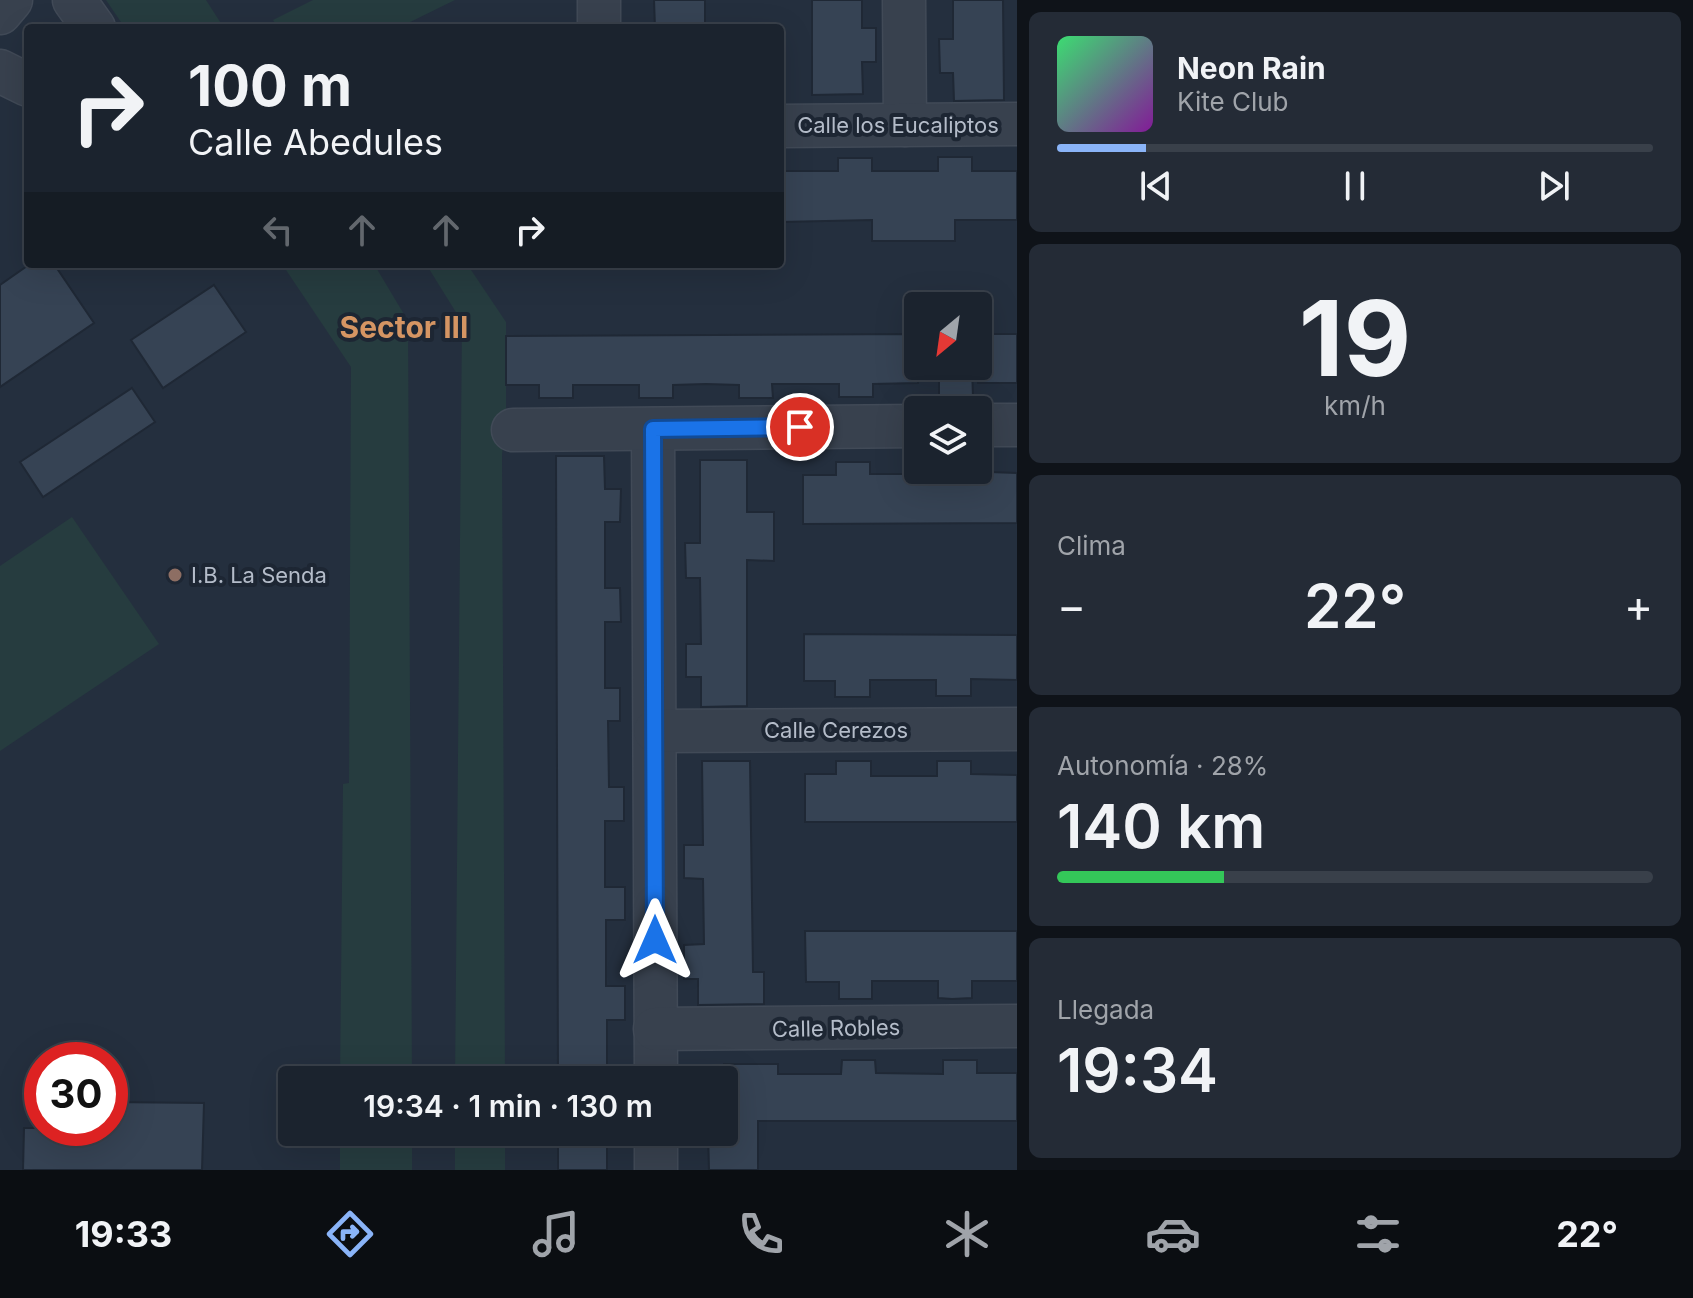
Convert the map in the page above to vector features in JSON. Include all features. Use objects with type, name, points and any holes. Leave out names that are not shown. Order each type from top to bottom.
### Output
[{"type":"street","points":[[0,13],[11,0]]},
{"type":"street","points":[[74,0],[91,24]]},
{"type":"street","points":[[599,0],[599,24]]},
{"type":"street","points":[[904,0],[905,125]]},
{"type":"street","points":[[0,71],[24,83]]},
{"type":"street","name":"Calle los Eucaliptos","points":[[784,126],[1017,124]]},
{"type":"street","points":[[992,425],[1017,425]]},
{"type":"street","points":[[513,430],[904,426]]},
{"type":"street","points":[[653,429],[656,1066]]},
{"type":"street","name":"Calle Cerezos","points":[[655,731],[1017,729]]},
{"type":"street","name":"Calle Robles","points":[[655,1029],[1017,1026]]},
{"type":"street","points":[[656,1146],[656,1170]]},
{"type":"green space","points":[[106,0],[206,0],[221,24],[122,24]]},
{"type":"green space","points":[[313,0],[455,0],[406,24],[276,24],[273,20]]},
{"type":"green space","points":[[285,268],[376,268],[408,321],[412,1066],[340,1066],[343,784],[349,783],[351,367]]},
{"type":"green space","points":[[428,268],[470,268],[506,322],[506,408],[502,455],[505,1066],[455,1066],[462,322]]},
{"type":"green space","points":[[72,517],[159,644],[0,751],[0,566]]},
{"type":"green space","points":[[340,1146],[412,1146],[412,1170],[340,1170]]},
{"type":"green space","points":[[455,1146],[505,1146],[505,1170],[455,1170]]},
{"type":"building","points":[[654,0],[705,0],[705,24],[655,24]]},
{"type":"building","points":[[812,0],[862,0],[862,28],[876,28],[876,62],[862,62],[863,94],[812,95]]},
{"type":"building","points":[[953,0],[1003,0],[1004,100],[954,101],[953,73],[940,73],[939,39],[953,39]]},
{"type":"building","points":[[938,157],[972,157],[972,171],[1017,171],[1017,220],[955,220],[955,241],[872,241],[872,220],[784,222],[784,171],[838,171],[838,158],[872,158],[872,171],[938,171]]},
{"type":"building","points":[[24,268],[57,268],[94,323],[0,387],[0,285]]},
{"type":"building","points":[[214,285],[246,332],[163,388],[131,340]]},
{"type":"building","points":[[904,334],[904,380],[918,380],[918,383],[873,384],[873,397],[839,397],[839,384],[772,384],[773,398],[739,398],[739,385],[706,384],[673,385],[673,398],[639,398],[639,385],[573,385],[573,398],[539,398],[539,385],[506,385],[506,336]]},
{"type":"building","points":[[992,334],[1017,334],[1017,383],[978,383],[978,380],[992,380]]},
{"type":"building","points":[[939,380],[972,380],[973,396],[939,396]]},
{"type":"building","points":[[132,388],[155,422],[43,497],[20,462]]},
{"type":"building","points":[[556,456],[604,456],[605,489],[621,489],[620,522],[605,522],[605,588],[620,588],[621,622],[605,622],[605,688],[620,688],[620,721],[608,721],[609,787],[624,787],[624,821],[605,821],[605,887],[625,887],[625,920],[606,920],[606,986],[625,986],[625,1020],[607,1020],[607,1066],[558,1066]]},
{"type":"building","points":[[700,460],[747,460],[747,512],[774,512],[774,561],[747,560],[747,706],[701,707],[701,677],[686,677],[686,644],[701,644],[700,578],[686,578],[685,543],[700,543]]},
{"type":"building","points":[[836,462],[870,462],[870,474],[904,474],[904,484],[992,484],[992,472],[1017,473],[1017,523],[803,524],[803,475],[836,475]]},
{"type":"building","points":[[804,634],[1017,635],[1017,680],[971,679],[971,696],[936,696],[936,680],[870,680],[870,697],[835,697],[835,681],[804,681]]},
{"type":"building","points":[[702,761],[750,761],[753,972],[764,972],[764,1004],[698,1005],[698,979],[684,979],[684,945],[704,944],[703,879],[684,878],[684,845],[703,845]]},
{"type":"building","points":[[836,761],[871,761],[871,776],[937,776],[937,761],[971,761],[971,774],[1017,775],[1017,822],[805,822],[805,774],[836,774]]},
{"type":"building","points":[[805,931],[1017,931],[1017,981],[972,981],[972,998],[952,999],[938,998],[938,981],[872,981],[872,999],[839,999],[839,982],[806,982]]},
{"type":"building","points":[[842,1060],[875,1060],[876,1073],[943,1074],[943,1060],[977,1060],[977,1073],[1017,1073],[1017,1121],[758,1121],[758,1170],[709,1170],[708,1146],[738,1146],[738,1066],[724,1064],[778,1064],[778,1074],[841,1074]]},
{"type":"building","points":[[128,1102],[204,1103],[202,1170],[23,1170],[24,1128],[24,1146],[128,1146]]},
{"type":"building","points":[[558,1146],[607,1146],[607,1170],[558,1170]]},
{"type":"place","name":"I.B. La Senda","points":[[175,575]]},
{"type":"district","name":"Sector III","points":[[404,328]]},
{"type":"route","points":[[655,940],[653,429],[800,427]]}]
